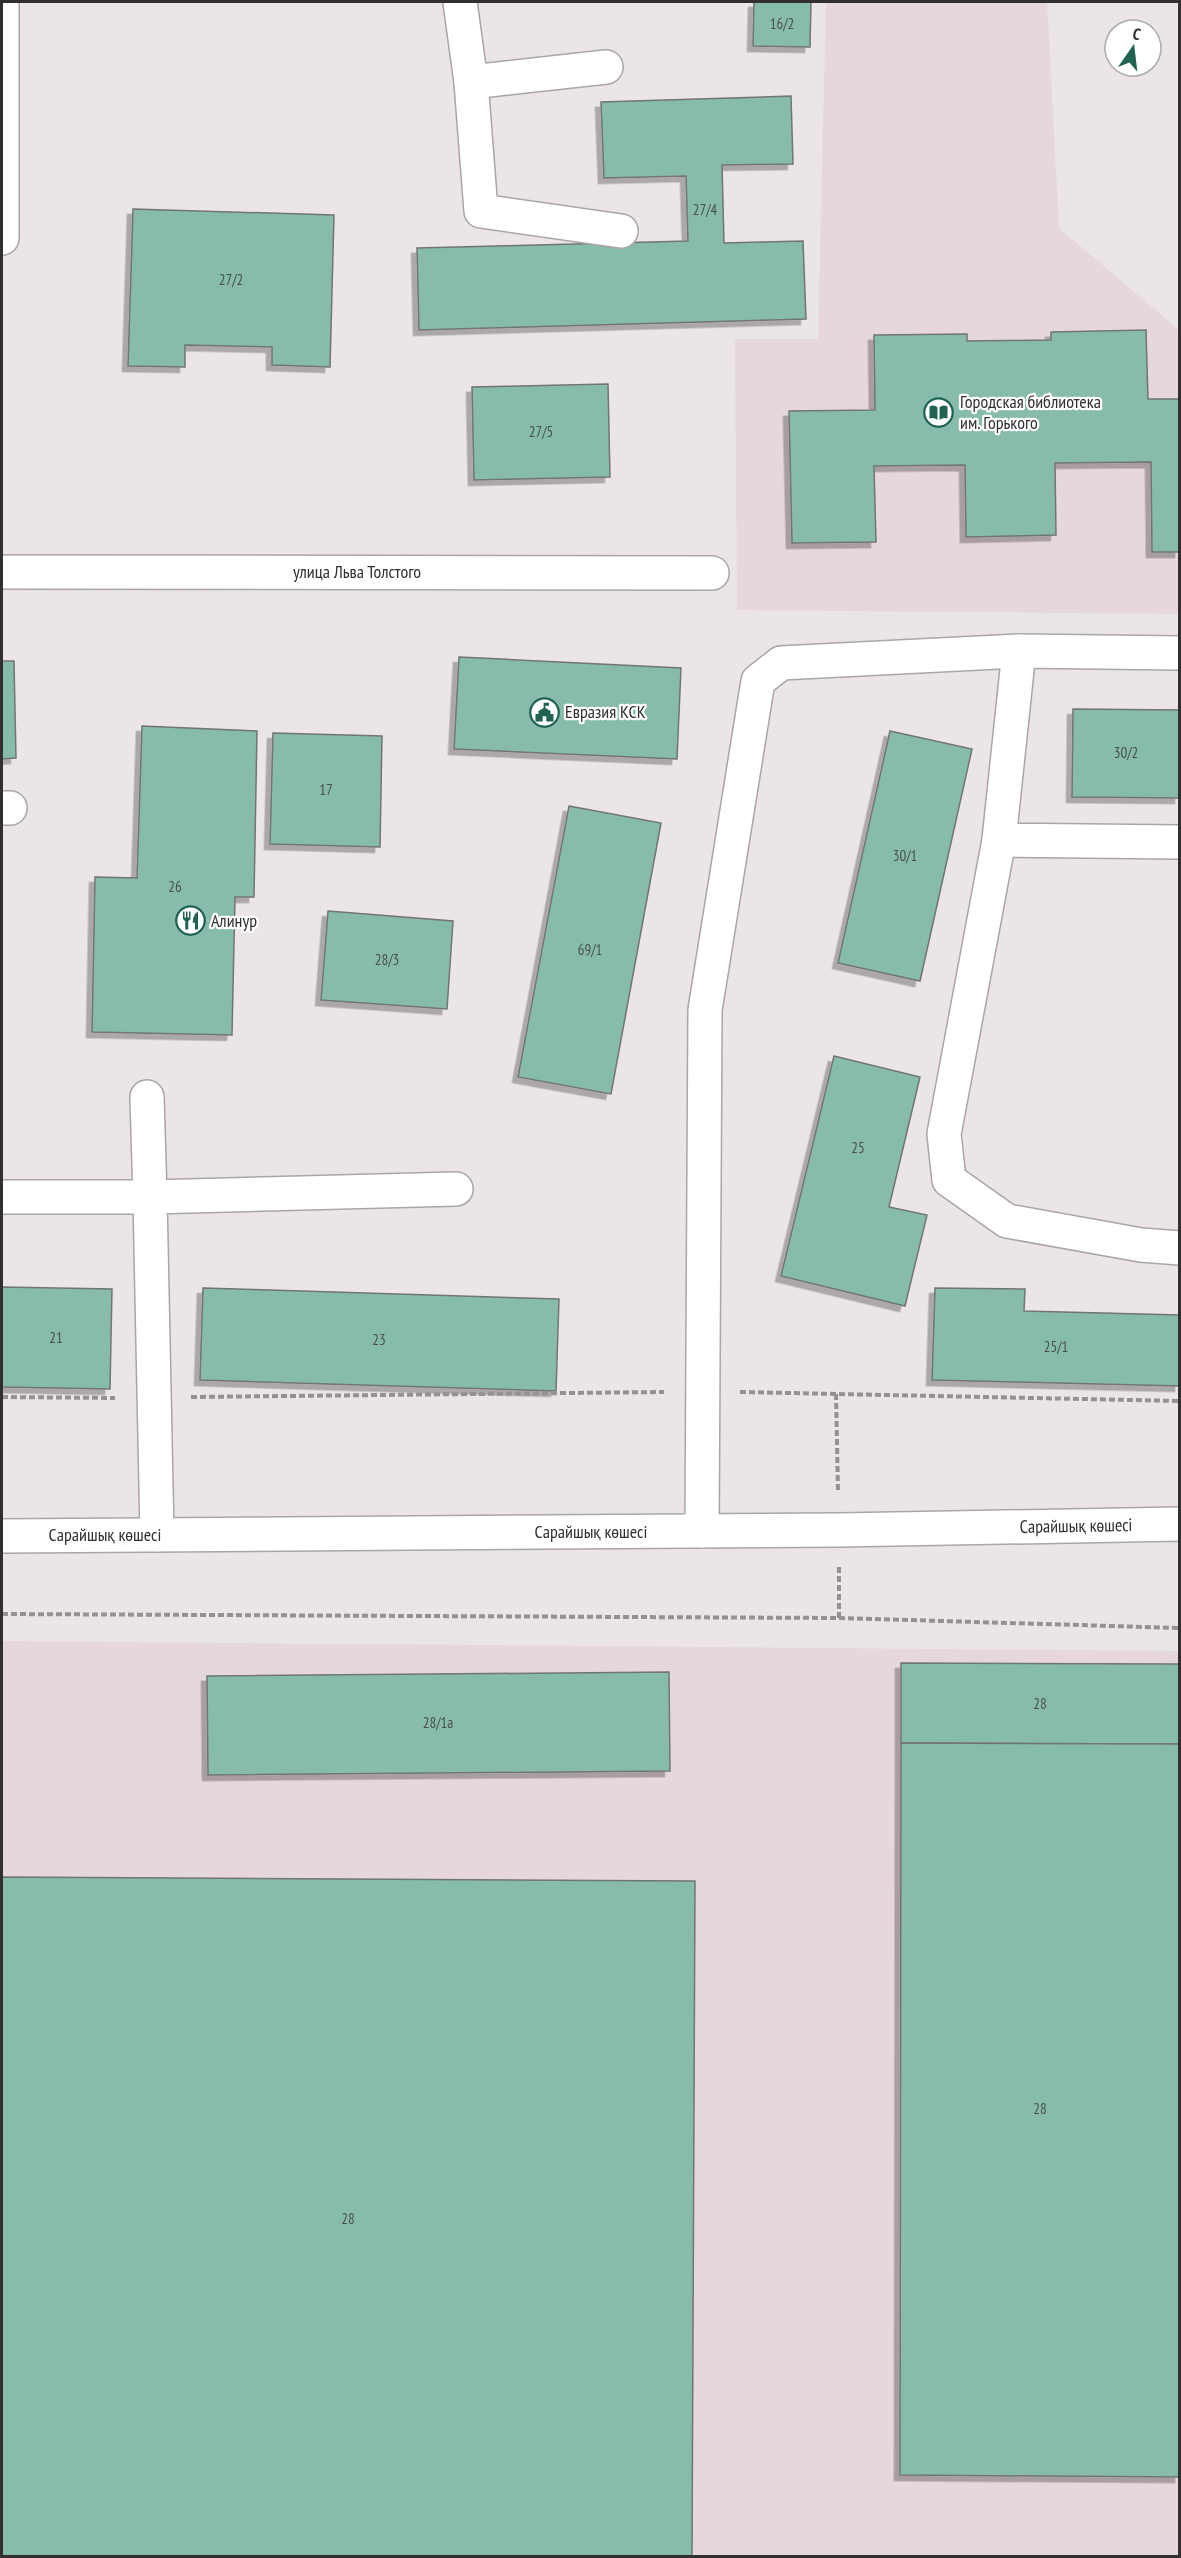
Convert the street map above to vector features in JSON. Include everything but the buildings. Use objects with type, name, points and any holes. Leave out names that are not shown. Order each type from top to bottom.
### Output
[{"type":"street","points":[[2,2],[2,238]]},
{"type":"street","points":[[460,2],[471,82],[481,210],[621,231]]},
{"type":"street","points":[[471,82],[606,67]]},
{"type":"street","name":"улица Льва Толстого","points":[[2,572],[712,573]]},
{"type":"street","points":[[1019,651],[999,840],[944,1134],[949,1180],[1007,1221],[1141,1245],[1179,1248]]},
{"type":"street","points":[[702,1531],[705,1010],[758,681],[781,663],[1019,651],[1179,652]]},
{"type":"street","points":[[999,840],[1179,842]]},
{"type":"street","points":[[147,1097],[157,1535]]},
{"type":"street","points":[[2,1197],[150,1197],[456,1189]]},
{"type":"street","name":"Сарайшық көшесі","points":[[2,1536],[702,1531],[1179,1524]]},
{"type":"path","points":[[2,1397],[153,1398],[702,1392],[1179,1401]]},
{"type":"path","points":[[2,1614],[839,1618],[1179,1628]]},
{"type":"shaded area","points":[[826,2],[1047,2],[1059,228],[1179,330],[1179,614],[737,610],[735,339],[818,339]]},
{"type":"shaded area","points":[[2,1641],[1179,1651],[1179,2556],[2,2556]]},
{"type":"place","name":"Городская библиотека им. Горького","points":[[939,412]]},
{"type":"place","name":"Евразия КСК","points":[[544,712]]},
{"type":"place","name":"Алинур","points":[[190,921]]}]
